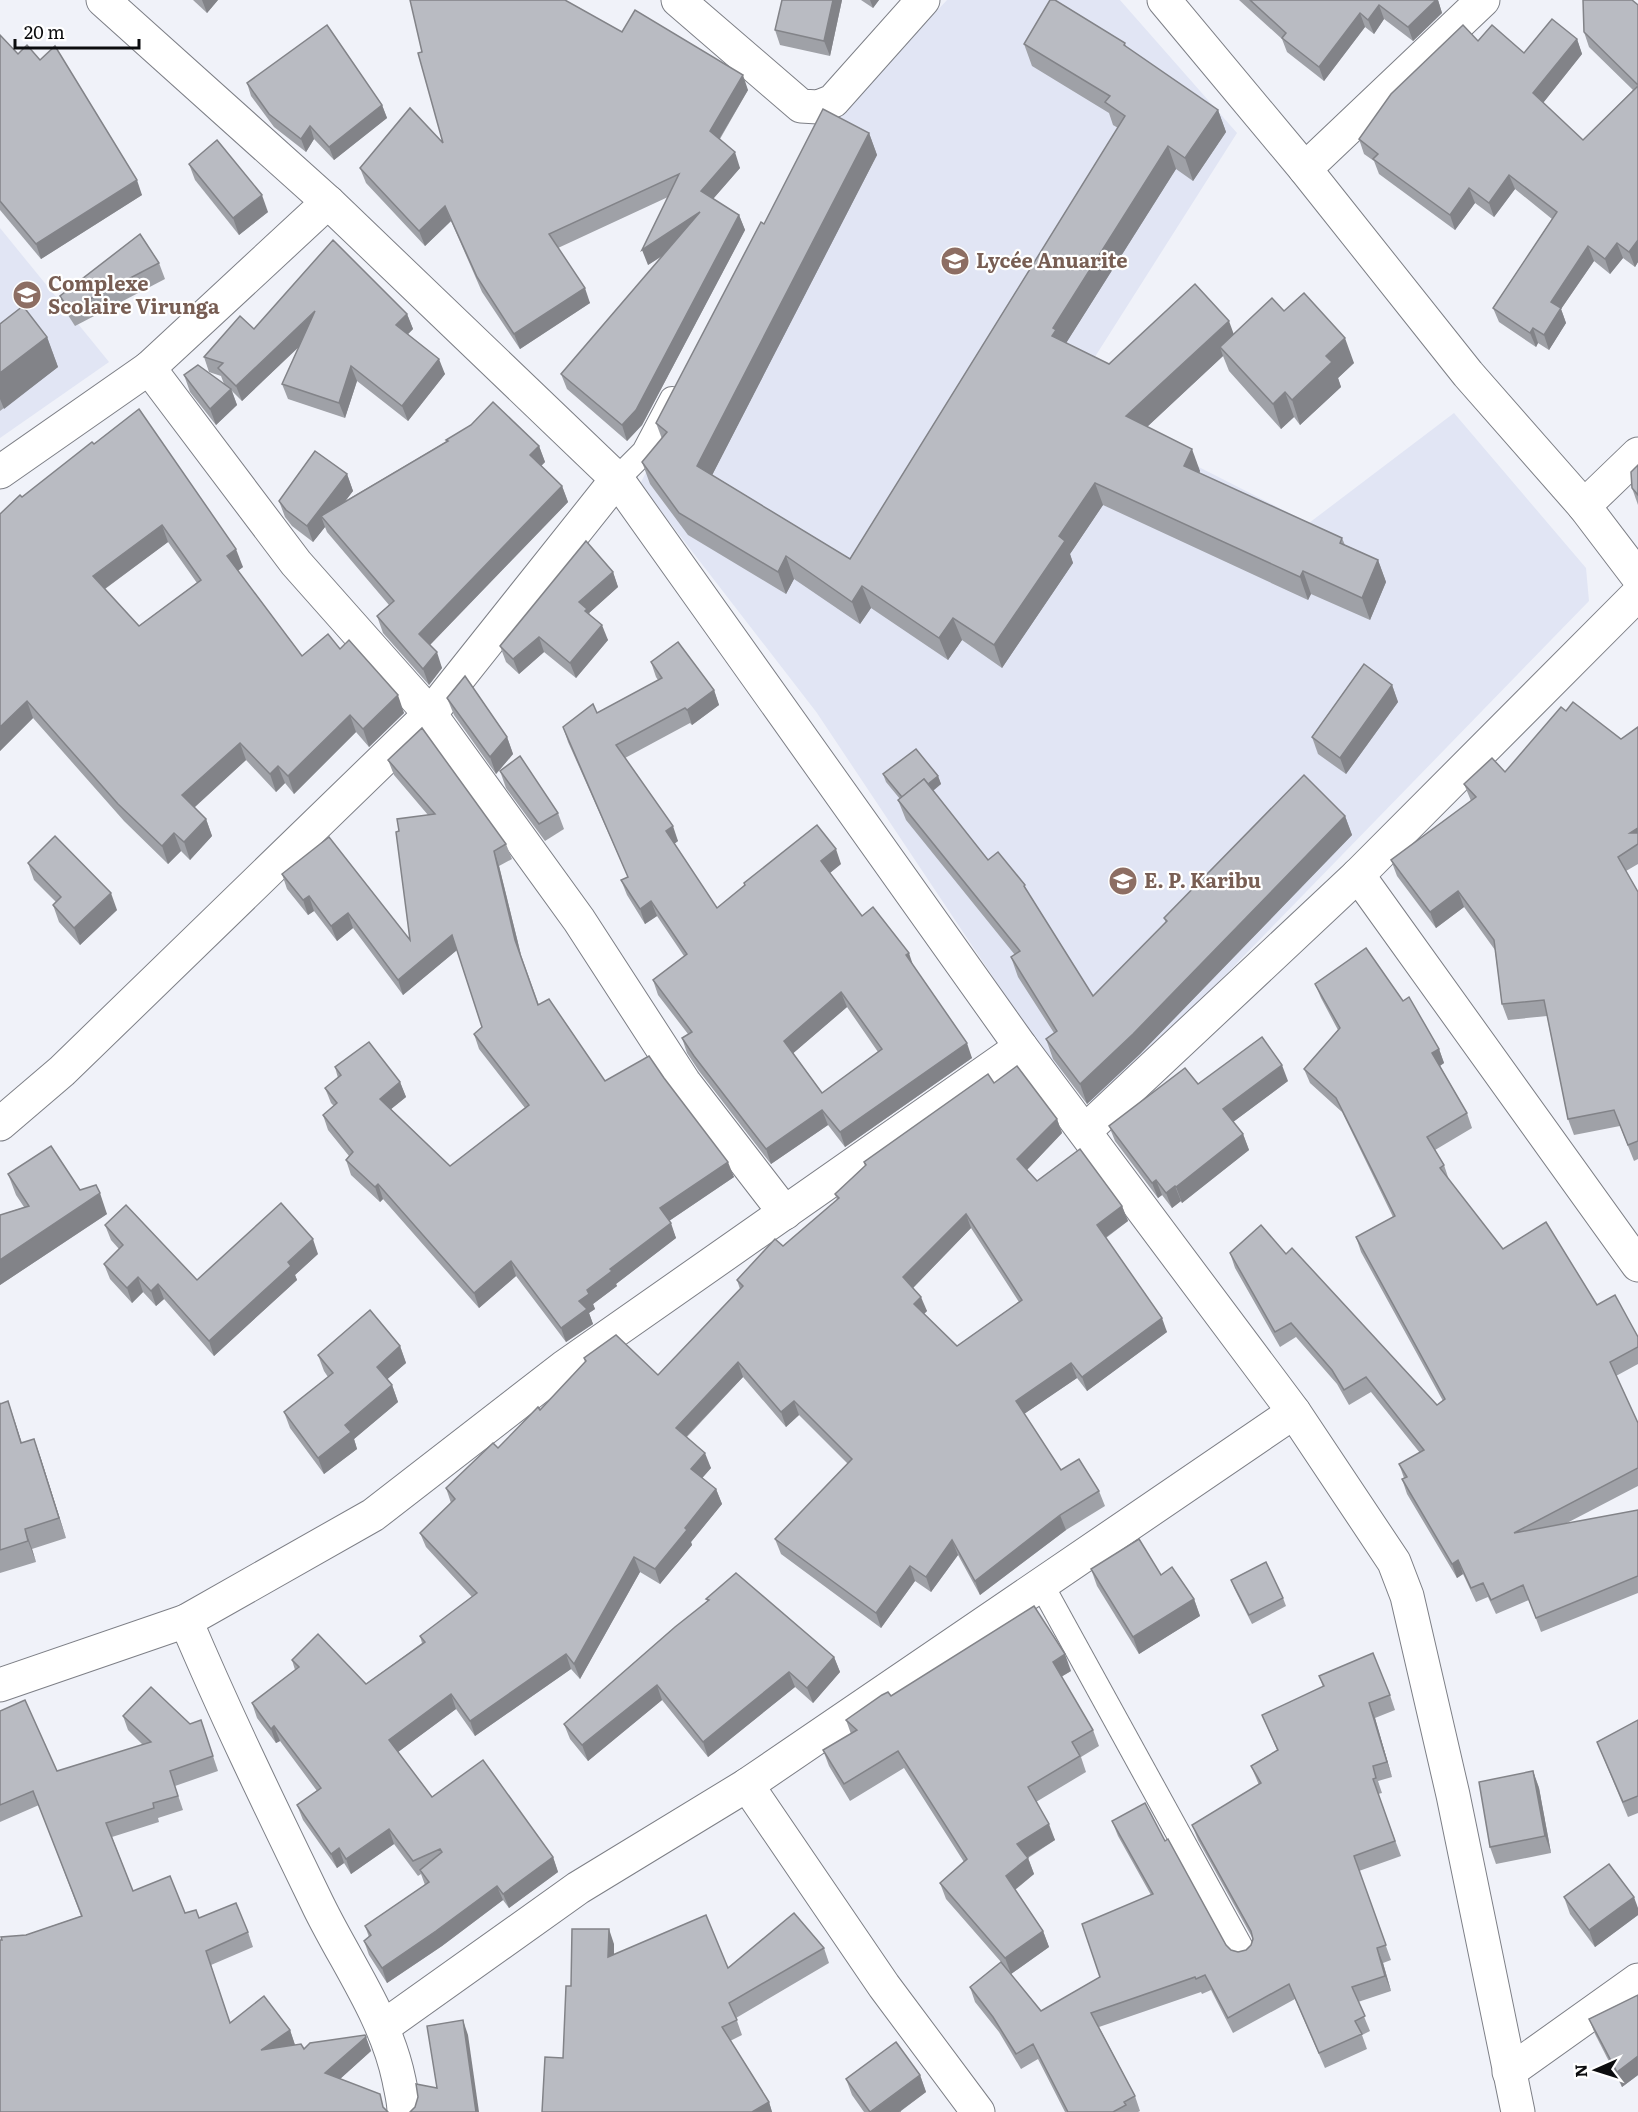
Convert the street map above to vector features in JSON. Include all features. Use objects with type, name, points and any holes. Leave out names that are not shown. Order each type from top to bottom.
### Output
[{"type":"street","points":[[103,0],[328,202],[617,479],[1022,1047],[1294,1413],[1394,1562],[1407,1596],[1454,1795],[1518,2112]]},
{"type":"street","points":[[678,0],[816,119],[923,0]]},
{"type":"street","points":[[1164,0],[1305,169],[1468,374],[1584,506],[1638,577]]},
{"type":"street","points":[[1305,169],[1483,0]]},
{"type":"street","points":[[0,472],[149,368],[328,202]]},
{"type":"street","points":[[149,368],[296,563],[430,714],[579,920],[684,1082],[785,1213]]},
{"type":"street","points":[[1584,506],[1638,454]]},
{"type":"street","points":[[0,1124],[62,1071],[430,714],[617,479]]},
{"type":"street","points":[[1085,1131],[1358,875],[1638,594]]},
{"type":"street","points":[[1358,875],[1638,1265]]},
{"type":"street","points":[[0,1685],[186,1621],[373,1515],[564,1367],[1022,1047]]},
{"type":"street","points":[[383,2026],[578,1888],[747,1785],[1294,1413]]},
{"type":"street","points":[[186,1621],[221,1703],[310,1889],[383,2026],[396,2063],[404,2112]]},
{"type":"street","points":[[747,1785],[884,1986],[978,2112]]},
{"type":"street","points":[[1509,2072],[1638,1980]]},
{"type":"lane","points":[[617,479],[644,452],[682,380]]},
{"type":"lane","points":[[1041,1584],[1244,1953]]},
{"type":"shaded area","points":[[947,0],[1120,0],[1237,133],[1072,393],[1187,461],[1309,523],[1454,413],[1586,568],[1589,601],[1096,1108],[1041,1049],[817,713],[640,484],[818,138]]},
{"type":"shaded area","name":"Complexe Scolaire Virunga","points":[[0,228],[109,362],[0,438]]},
{"type":"building","points":[[410,0],[565,0],[622,32],[635,10],[743,75],[710,131],[735,152],[701,191],[739,215],[636,410],[622,425],[561,374],[700,212],[642,250],[679,174],[549,234],[585,288],[514,334],[477,277],[445,206],[419,231],[360,168],[410,108],[443,143],[418,53],[422,52]]},
{"type":"building","points":[[782,0],[833,0],[824,41],[775,30]]},
{"type":"building","points":[[1050,0],[1055,0],[1125,43],[1124,45],[1218,110],[1185,158],[1168,146],[1053,328],[1056,330],[1052,336],[1109,364],[1195,284],[1229,321],[1126,416],[1192,449],[1184,466],[1342,538],[1340,543],[1378,560],[1362,598],[1303,571],[1300,577],[1095,483],[1059,536],[1065,541],[994,645],[953,618],[939,638],[862,586],[852,602],[786,556],[778,572],[679,513],[642,462],[667,432],[656,423],[761,222],[764,224],[823,109],[869,133],[697,466],[850,559],[1125,116],[1105,102],[1110,96],[1024,44]]},
{"type":"building","points":[[1250,0],[1436,0],[1408,27],[1379,5],[1368,20],[1360,13],[1319,67],[1282,38],[1286,33]]},
{"type":"building","points":[[1583,0],[1632,0],[1638,5],[1638,85],[1584,32]]},
{"type":"building","points":[[1552,19],[1577,39],[1533,93],[1583,140],[1638,86],[1638,240],[1629,252],[1617,243],[1605,259],[1588,246],[1551,302],[1561,308],[1544,335],[1533,328],[1530,333],[1493,308],[1557,212],[1509,175],[1489,203],[1469,188],[1450,215],[1373,159],[1378,154],[1359,139],[1391,94],[1463,25],[1478,41],[1492,25],[1524,53]]},
{"type":"building","points":[[327,25],[382,105],[329,147],[310,126],[301,139],[269,114],[247,83]]},
{"type":"building","points":[[0,35],[18,54],[27,45],[40,60],[55,46],[137,180],[36,244],[0,201]]},
{"type":"building","points":[[217,140],[262,195],[233,218],[189,164]]},
{"type":"building","points":[[140,234],[159,263],[69,310],[60,296]]},
{"type":"building","points":[[333,240],[407,314],[396,325],[439,359],[402,406],[351,366],[339,403],[282,384],[315,311],[236,386],[218,368],[223,363],[204,357],[240,316],[254,329]]},
{"type":"building","points":[[1304,293],[1345,338],[1326,356],[1332,362],[1292,400],[1285,392],[1273,404],[1220,347],[1272,298],[1284,311]]},
{"type":"building","points":[[23,306],[47,337],[0,373],[0,324]]},
{"type":"building","points":[[198,365],[231,389],[210,409],[184,375]]},
{"type":"building","points":[[493,402],[539,446],[530,455],[562,486],[419,634],[437,652],[423,669],[377,616],[394,601],[321,516],[448,441],[446,440],[471,425]]},
{"type":"building","points":[[139,409],[236,549],[227,556],[302,656],[328,634],[340,649],[349,640],[398,695],[363,729],[350,715],[288,776],[278,766],[270,774],[240,743],[182,795],[206,819],[184,842],[174,833],[162,846],[118,804],[27,701],[0,727],[0,514],[20,495],[22,497],[92,442],[94,444]],"holes":[[[162,525],[201,580],[139,626],[93,576]]]},
{"type":"building","points":[[315,451],[347,474],[307,526],[286,510],[279,501]]},
{"type":"building","points":[[1638,465],[1638,495],[1632,488],[1631,472]]},
{"type":"building","points":[[586,541],[613,572],[579,602],[587,609],[585,611],[602,625],[570,663],[539,637],[513,659],[500,646]]},
{"type":"building","points":[[678,642],[714,690],[687,710],[685,708],[616,745],[673,826],[666,831],[717,908],[745,885],[744,883],[817,825],[836,849],[821,861],[862,916],[873,907],[909,953],[906,955],[967,1043],[840,1132],[822,1110],[766,1149],[694,1056],[682,1038],[692,1032],[653,980],[687,954],[651,901],[640,909],[621,880],[628,877],[563,727],[593,704],[597,713],[662,678],[651,662]],"holes":[[[841,992],[882,1049],[822,1093],[784,1041]]]},
{"type":"building","points":[[1364,664],[1392,685],[1340,758],[1312,737]]},
{"type":"building","points":[[465,676],[507,737],[490,757],[447,698]]},
{"type":"building","points":[[1573,702],[1621,739],[1638,727],[1638,828],[1630,833],[1638,833],[1638,844],[1618,857],[1638,892],[1638,1141],[1628,1145],[1614,1110],[1568,1119],[1544,1000],[1502,1004],[1494,940],[1458,891],[1430,912],[1391,860],[1476,797],[1464,784],[1492,758],[1505,772],[1561,707],[1566,711]]},
{"type":"building","points":[[422,728],[506,844],[494,851],[515,940],[538,1005],[549,999],[605,1081],[649,1056],[728,1162],[660,1208],[671,1223],[610,1269],[612,1271],[587,1290],[589,1294],[579,1301],[587,1309],[561,1328],[511,1261],[474,1293],[378,1184],[375,1187],[346,1160],[353,1152],[323,1115],[337,1103],[325,1088],[341,1075],[335,1067],[369,1042],[400,1082],[380,1099],[450,1166],[529,1105],[474,1034],[482,1027],[452,935],[398,980],[348,913],[331,926],[309,896],[303,900],[282,874],[329,837],[410,940],[396,832],[399,831],[397,819],[435,814],[388,760]]},
{"type":"building","points":[[916,749],[938,776],[928,784],[924,779],[902,797],[883,774]]},
{"type":"building","points":[[520,756],[558,813],[539,824],[500,771]]},
{"type":"building","points":[[1304,775],[1345,816],[1133,1034],[1080,1084],[1046,1039],[1057,1031],[1011,957],[1020,951],[898,800],[924,779],[988,860],[998,852],[1025,885],[1093,996],[1167,921],[1164,918]]},
{"type":"building","points":[[55,836],[111,893],[74,928],[53,905],[61,897],[28,863]]},
{"type":"building","points":[[1366,948],[1403,1001],[1409,997],[1439,1049],[1432,1053],[1467,1113],[1427,1137],[1444,1165],[1440,1168],[1503,1249],[1546,1222],[1597,1305],[1615,1295],[1638,1337],[1638,1347],[1610,1362],[1638,1423],[1638,1468],[1514,1533],[1638,1510],[1638,1576],[1536,1618],[1523,1585],[1491,1600],[1483,1583],[1471,1588],[1458,1560],[1452,1564],[1402,1479],[1407,1477],[1399,1464],[1424,1450],[1366,1377],[1344,1390],[1332,1370],[1291,1323],[1275,1332],[1230,1253],[1261,1225],[1286,1254],[1292,1248],[1437,1405],[1445,1399],[1356,1237],[1395,1216],[1336,1098],[1304,1069],[1340,1028],[1315,984]]},
{"type":"building","points":[[1262,1037],[1282,1065],[1223,1109],[1243,1134],[1166,1193],[1156,1180],[1152,1183],[1109,1126],[1185,1068],[1198,1084]]},
{"type":"building","points":[[1017,1066],[1057,1119],[1017,1159],[1037,1181],[1080,1149],[1122,1206],[1097,1225],[1162,1318],[1082,1377],[1071,1363],[1016,1401],[1061,1470],[1079,1459],[1099,1491],[1060,1515],[975,1581],[952,1540],[926,1577],[910,1566],[876,1613],[775,1539],[852,1459],[794,1401],[781,1412],[738,1362],[676,1428],[705,1453],[691,1469],[716,1489],[655,1569],[634,1557],[574,1664],[566,1654],[470,1721],[451,1694],[389,1740],[432,1797],[483,1760],[553,1857],[503,1894],[497,1886],[382,1968],[364,1941],[371,1935],[365,1926],[429,1882],[420,1870],[442,1852],[440,1849],[413,1861],[389,1829],[346,1859],[339,1848],[331,1854],[297,1805],[321,1788],[274,1726],[271,1729],[252,1703],[299,1667],[292,1660],[318,1634],[366,1684],[425,1642],[420,1636],[477,1593],[420,1533],[455,1499],[446,1488],[493,1443],[498,1448],[538,1407],[540,1410],[586,1361],[584,1358],[616,1335],[658,1375],[743,1286],[737,1280],[775,1239],[783,1246],[839,1198],[835,1194],[866,1165],[864,1162],[988,1074],[994,1083]],"holes":[[[966,1214],[1022,1300],[957,1346],[914,1304],[921,1297],[903,1277]]]},
{"type":"building","points":[[51,1146],[80,1190],[96,1185],[100,1193],[0,1260],[0,1215],[29,1206],[8,1174]]},
{"type":"building","points":[[281,1203],[313,1239],[288,1262],[291,1266],[209,1341],[158,1284],[151,1291],[138,1277],[127,1288],[104,1264],[123,1245],[105,1225],[126,1205],[197,1280]]},
{"type":"building","points":[[370,1310],[400,1346],[377,1367],[392,1385],[345,1425],[351,1432],[318,1458],[284,1412],[333,1373],[318,1355]]},
{"type":"building","points":[[8,1401],[21,1443],[34,1439],[59,1518],[25,1529],[28,1541],[0,1550],[0,1404]]},
{"type":"building","points":[[1139,1539],[1161,1575],[1172,1567],[1194,1599],[1133,1637],[1091,1569]]},
{"type":"building","points":[[1266,1562],[1283,1598],[1249,1615],[1231,1580]]},
{"type":"building","points":[[736,1573],[834,1657],[807,1688],[789,1672],[703,1742],[657,1685],[582,1745],[564,1724],[709,1600],[706,1599]]},
{"type":"building","points":[[1034,1606],[1065,1654],[1053,1662],[1093,1730],[1072,1742],[1080,1756],[1028,1787],[1049,1824],[1017,1844],[1028,1858],[1006,1876],[1043,1931],[1005,1958],[940,1883],[967,1859],[898,1751],[844,1784],[823,1750],[857,1730],[846,1720],[882,1695],[888,1692],[891,1696]]},
{"type":"building","points":[[1373,1653],[1390,1695],[1369,1703],[1387,1762],[1373,1766],[1376,1778],[1373,1779],[1395,1841],[1354,1856],[1386,1945],[1377,1948],[1385,1976],[1352,1987],[1365,2016],[1355,2021],[1362,2034],[1319,2053],[1289,1984],[1228,2018],[1205,1975],[1196,1979],[1195,1977],[1091,2013],[1135,2096],[1124,2102],[1126,2105],[1113,2112],[1068,2112],[1033,2044],[1016,2054],[993,2017],[970,1987],[1001,1962],[1041,2011],[1100,1977],[1082,1924],[1153,1894],[1112,1821],[1145,1803],[1165,1841],[1168,1839],[1226,1945],[1238,1952],[1246,1950],[1253,1939],[1251,1931],[1192,1825],[1261,1783],[1251,1766],[1278,1750],[1262,1715],[1324,1686],[1319,1676]]},
{"type":"building","points":[[151,1687],[190,1724],[201,1720],[213,1756],[170,1771],[178,1796],[153,1803],[154,1808],[106,1823],[133,1891],[170,1876],[185,1913],[196,1910],[199,1918],[236,1903],[248,1932],[206,1951],[230,2023],[264,1996],[290,2030],[261,2050],[301,2044],[304,2049],[310,2043],[365,2035],[366,2037],[325,2073],[380,2094],[383,2107],[388,2112],[0,2112],[1,1937],[26,1935],[82,1916],[33,1791],[0,1805],[0,1711],[25,1700],[57,1771],[151,1742],[123,1716]]},
{"type":"building","points":[[1638,1720],[1638,1796],[1623,1802],[1597,1742]]},
{"type":"building","points":[[1533,1771],[1545,1836],[1490,1847],[1479,1782]]},
{"type":"building","points":[[1609,1864],[1634,1897],[1589,1930],[1564,1897]]},
{"type":"building","points":[[794,1913],[824,1948],[729,2003],[737,2020],[722,2027],[769,2102],[752,2112],[542,2112],[545,2057],[563,2058],[566,1986],[571,1986],[572,1929],[609,1929],[608,1957],[706,1915],[728,1968]]},
{"type":"building","points":[[1638,1995],[1638,2056],[1617,2072],[1589,2019]]},
{"type":"building","points":[[463,2020],[476,2112],[410,2112],[415,2107],[418,2097],[416,2084],[437,2088],[427,2026]]},
{"type":"building","points":[[896,2042],[920,2075],[870,2112],[846,2079]]},
{"type":"place","name":"Lycée Anuarite","points":[[955,261]]},
{"type":"place","name":"Complexe Scolaire Virunga","points":[[27,295]]},
{"type":"place","name":"E. P. Karibu","points":[[1123,881]]}]
